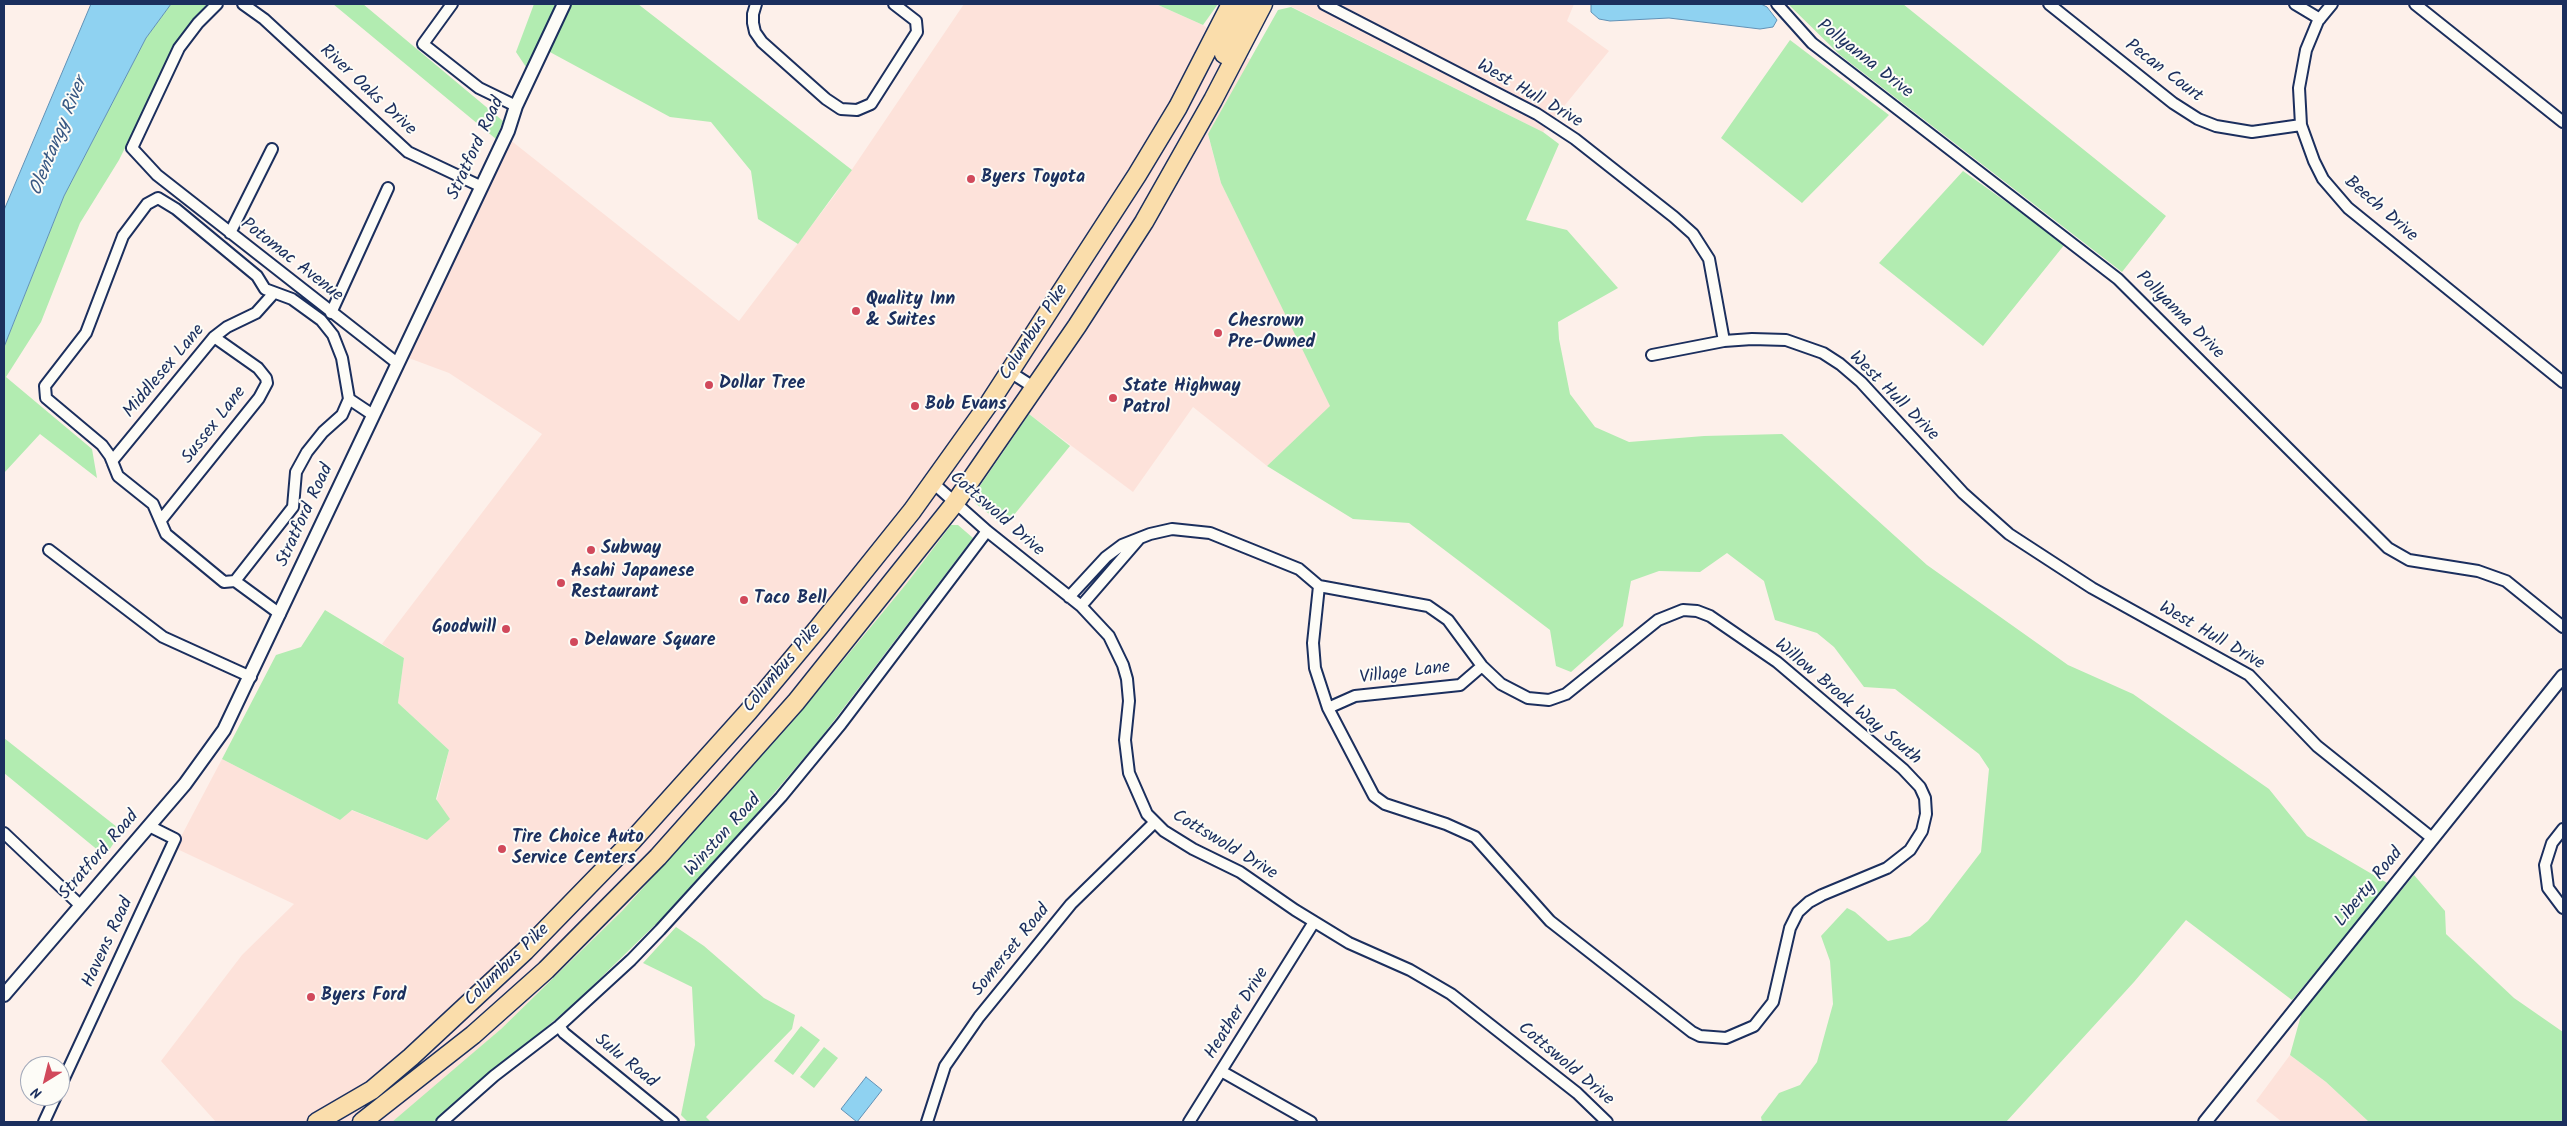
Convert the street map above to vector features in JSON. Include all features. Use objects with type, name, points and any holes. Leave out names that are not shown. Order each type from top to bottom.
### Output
[{"type":"highway","name":"Columbus Pike","points":[[317,1122],[372,1090],[411,1057],[525,951],[626,847],[766,691],[912,511],[1010,372],[1138,175],[1178,107],[1230,4]]},
{"type":"highway","points":[[1213,100],[1210,87],[1211,80],[1247,4]]},
{"type":"highway","name":"Columbus Pike","points":[[362,1122],[473,1035],[546,970],[658,857],[796,702],[955,503],[1034,388],[1144,222],[1213,100],[1262,4]]},
{"type":"street","name":"Potomac Avenue","points":[[217,4],[198,23],[179,48],[132,148],[140,159],[167,183],[397,363]]},
{"type":"street","name":"River Oaks Drive","points":[[243,4],[264,19],[408,152],[480,186]]},
{"type":"street","points":[[452,4],[422,44],[479,88],[516,106]]},
{"type":"street","name":"Stratford Road","points":[[4,995],[185,784],[224,730],[251,677],[480,186],[508,131],[516,106],[564,4]]},
{"type":"street","points":[[756,4],[753,14],[755,32],[762,42],[841,109],[856,110],[871,104],[917,32],[916,21],[894,4]]},
{"type":"street","name":"West Hull Drive","points":[[1324,4],[1537,114],[1575,139],[1693,234],[1709,260],[1724,341],[1786,340],[1823,353],[1840,364],[1860,382],[1963,493],[2008,534],[2092,588],[2250,676],[2317,746],[2432,838]]},
{"type":"street","name":"Pollyanna Drive","points":[[1776,4],[1812,43],[2118,279],[2388,548],[2409,560],[2478,571],[2506,581],[2563,627]]},
{"type":"street","name":"Pecan Court","points":[[2049,4],[2173,103],[2198,119],[2216,126],[2252,132],[2301,125]]},
{"type":"street","points":[[2295,4],[2320,19]]},
{"type":"street","name":"Beech Drive","points":[[2332,4],[2320,19],[2306,50],[2301,68],[2299,88],[2301,125],[2314,162],[2323,179],[2348,208],[2563,382]]},
{"type":"street","points":[[2415,4],[2563,122]]},
{"type":"street","points":[[230,234],[272,149]]},
{"type":"street","points":[[331,313],[388,188]]},
{"type":"street","points":[[235,581],[293,507],[295,481],[300,464],[323,432],[342,415],[349,399],[343,366],[333,335],[321,320],[292,299],[273,294],[265,289],[257,276],[164,200],[158,198],[147,204],[123,236],[86,333],[45,386],[46,398],[102,445],[112,461],[118,476],[153,504],[166,534],[224,582],[235,581],[280,614]]},
{"type":"street","name":"Middlesex Lane","points":[[112,461],[214,337],[227,326],[256,313],[273,294]]},
{"type":"street","name":"Sussex Lane","points":[[161,520],[259,398],[267,383],[266,378],[258,368],[214,337]]},
{"type":"street","points":[[1652,355],[1724,341]]},
{"type":"street","points":[[1010,372],[1034,388]]},
{"type":"street","points":[[349,399],[373,415]]},
{"type":"street","name":"Cottswold Drive","points":[[932,482],[987,531],[1081,606],[1109,636],[1123,665],[1129,701],[1125,740],[1129,772],[1147,814],[1155,822],[1168,834],[1259,883],[1314,922],[1349,943],[1410,970],[1452,994],[1577,1093],[1607,1122]]},
{"type":"street","points":[[1069,597],[1114,550],[1139,538],[1172,529],[1210,533],[1299,568],[1319,586],[1314,655],[1319,683],[1328,708]]},
{"type":"street","name":"Winston Road","points":[[442,1122],[494,1076],[559,1026],[637,954],[781,797],[841,724],[987,531]]},
{"type":"street","points":[[1081,606],[1139,538]]},
{"type":"street","points":[[49,550],[164,637],[251,677]]},
{"type":"street","name":"Willow Brook Way South","points":[[1319,586],[1428,606],[1448,620],[1482,666],[1501,684],[1520,695],[1537,700],[1554,700],[1566,694],[1658,620],[1683,610],[1697,611],[1710,616],[1776,662],[1903,769],[1923,792],[1926,804],[1925,822],[1917,840],[1902,859],[1888,868],[1822,896],[1804,907],[1790,928],[1773,1002],[1765,1014],[1747,1031],[1719,1038],[1692,1032],[1562,932],[1539,910],[1475,837],[1446,824],[1380,801],[1370,790],[1328,708]]},
{"type":"street","name":"Village Lane","points":[[1328,708],[1355,696],[1460,685],[1482,666]]},
{"type":"street","name":"Liberty Road","points":[[2205,1122],[2563,676]]},
{"type":"street","name":"Somerset Road","points":[[926,1122],[945,1066],[979,1017],[1071,904],[1155,822]]},
{"type":"street","name":"Havens Road","points":[[70,1065],[175,839],[149,826]]},
{"type":"street","points":[[2563,829],[2552,843],[2545,865],[2548,888],[2563,908]]},
{"type":"street","points":[[4,833],[81,906]]},
{"type":"street","name":"Heather Drive","points":[[1189,1122],[1314,922]]},
{"type":"street","name":"Sulu Road","points":[[559,1026],[564,1033],[673,1122]]},
{"type":"street","points":[[1221,1071],[1311,1122]]},
{"type":"street","points":[[44,1122],[51,1106]]},
{"type":"shaded area","points":[[964,4],[1156,4],[1203,25],[1251,60],[1208,135],[1221,183],[1331,406],[1267,466],[1193,407],[1133,492],[1029,414],[973,496],[907,583],[794,720],[623,910],[501,1029],[424,1098],[392,1122],[216,1122],[161,1061],[242,955],[294,904],[175,848],[222,759],[340,820],[351,810],[427,840],[449,750],[398,703],[404,658],[382,644],[542,434],[449,373],[406,357],[509,139],[739,321],[834,196]]},
{"type":"shaded area","points":[[1286,4],[1574,4],[1567,21],[1609,51],[1543,132]]},
{"type":"shaded area","points":[[2290,1055],[2326,1082],[2369,1122],[2282,1122],[2256,1101]]},
{"type":"green space","points":[[171,4],[207,4],[181,35],[119,160],[80,223],[41,322],[6,377],[92,449],[97,478],[40,434],[4,473],[4,347],[64,196],[146,38]]},
{"type":"green space","points":[[333,4],[363,4],[503,121],[496,139]]},
{"type":"green space","points":[[534,4],[557,4],[526,67],[516,52]]},
{"type":"green space","points":[[570,4],[638,4],[852,170],[798,244],[758,219],[751,171],[711,122],[670,117],[548,51]]},
{"type":"green space","points":[[1156,4],[1218,4],[1203,25]]},
{"type":"green space","points":[[1788,4],[1903,4],[2166,216],[2122,272],[1840,55]]},
{"type":"green space","points":[[1291,7],[1543,132],[1559,144],[1526,220],[1567,230],[1618,288],[1558,322],[1559,339],[1570,394],[1595,427],[1629,442],[1704,436],[1782,434],[1927,565],[2068,665],[2133,694],[2269,789],[2307,836],[2389,884],[2292,1000],[2186,920],[2134,982],[2006,1122],[1762,1122],[1761,1117],[1779,1093],[1800,1085],[1817,1062],[1833,1004],[1830,961],[1821,936],[1847,908],[1855,912],[1888,941],[1910,936],[1928,921],[1981,852],[1989,769],[1979,754],[1895,689],[1864,687],[1834,647],[1817,633],[1775,620],[1764,581],[1727,553],[1700,572],[1659,571],[1631,581],[1623,626],[1571,672],[1556,666],[1550,630],[1409,523],[1353,519],[1267,466],[1330,406],[1221,183],[1208,134],[1278,10]]},
{"type":"green space","points":[[1790,40],[1889,115],[1802,203],[1721,138]]},
{"type":"green space","points":[[1963,171],[2065,244],[1983,346],[1879,263]]},
{"type":"green space","points":[[1029,414],[1070,446],[1005,526],[975,503],[973,496]]},
{"type":"green space","points":[[951,525],[958,525],[973,538],[820,739],[741,832],[662,918],[575,1003],[433,1122],[392,1122],[501,1029],[623,910],[794,720],[907,583]]},
{"type":"green space","points":[[325,610],[404,658],[398,703],[449,750],[436,799],[450,819],[427,840],[352,810],[340,820],[222,759],[276,655],[301,647]]},
{"type":"green space","points":[[4,738],[122,831],[105,856],[4,773]]},
{"type":"green space","points":[[2414,875],[2445,911],[2446,934],[2514,998],[2563,1032],[2563,1122],[2369,1122],[2326,1082],[2290,1055],[2303,1008]]},
{"type":"green space","points":[[676,927],[704,946],[764,998],[795,1015],[792,1029],[706,1117],[711,1122],[688,1122],[681,1115],[695,1045],[692,987],[643,963]]},
{"type":"green space","points":[[801,1026],[820,1040],[793,1075],[774,1061]]},
{"type":"green space","points":[[824,1047],[838,1058],[814,1088],[800,1077]]},
{"type":"water","name":"Olentangy River","points":[[91,4],[171,4],[146,38],[64,196],[4,347],[4,210]]},
{"type":"water","points":[[1591,4],[1761,4],[1767,7],[1777,20],[1773,27],[1760,29],[1669,18],[1610,21],[1599,19],[1591,12]]},
{"type":"water","points":[[866,1077],[882,1090],[857,1122],[841,1109]]},
{"type":"place","name":"Byers Toyota","points":[[971,179]]},
{"type":"place","name":"Quality Inn & Suites","points":[[856,311]]},
{"type":"place","name":"Chesrown Pre-Owned","points":[[1218,333]]},
{"type":"place","name":"Dollar Tree","points":[[709,385]]},
{"type":"place","name":"State Highway Patrol","points":[[1113,398]]},
{"type":"place","name":"Bob Evans","points":[[915,406]]},
{"type":"place","name":"Subway","points":[[591,550]]},
{"type":"place","name":"Asahi Japanese Restaurant","points":[[561,583]]},
{"type":"place","name":"Taco Bell","points":[[744,600]]},
{"type":"place","name":"Goodwill","points":[[506,629]]},
{"type":"place","name":"Delaware Square","points":[[574,642]]},
{"type":"place","name":"Tire Choice Auto Service Centers","points":[[502,849]]},
{"type":"place","name":"Byers Ford","points":[[311,997]]}]
